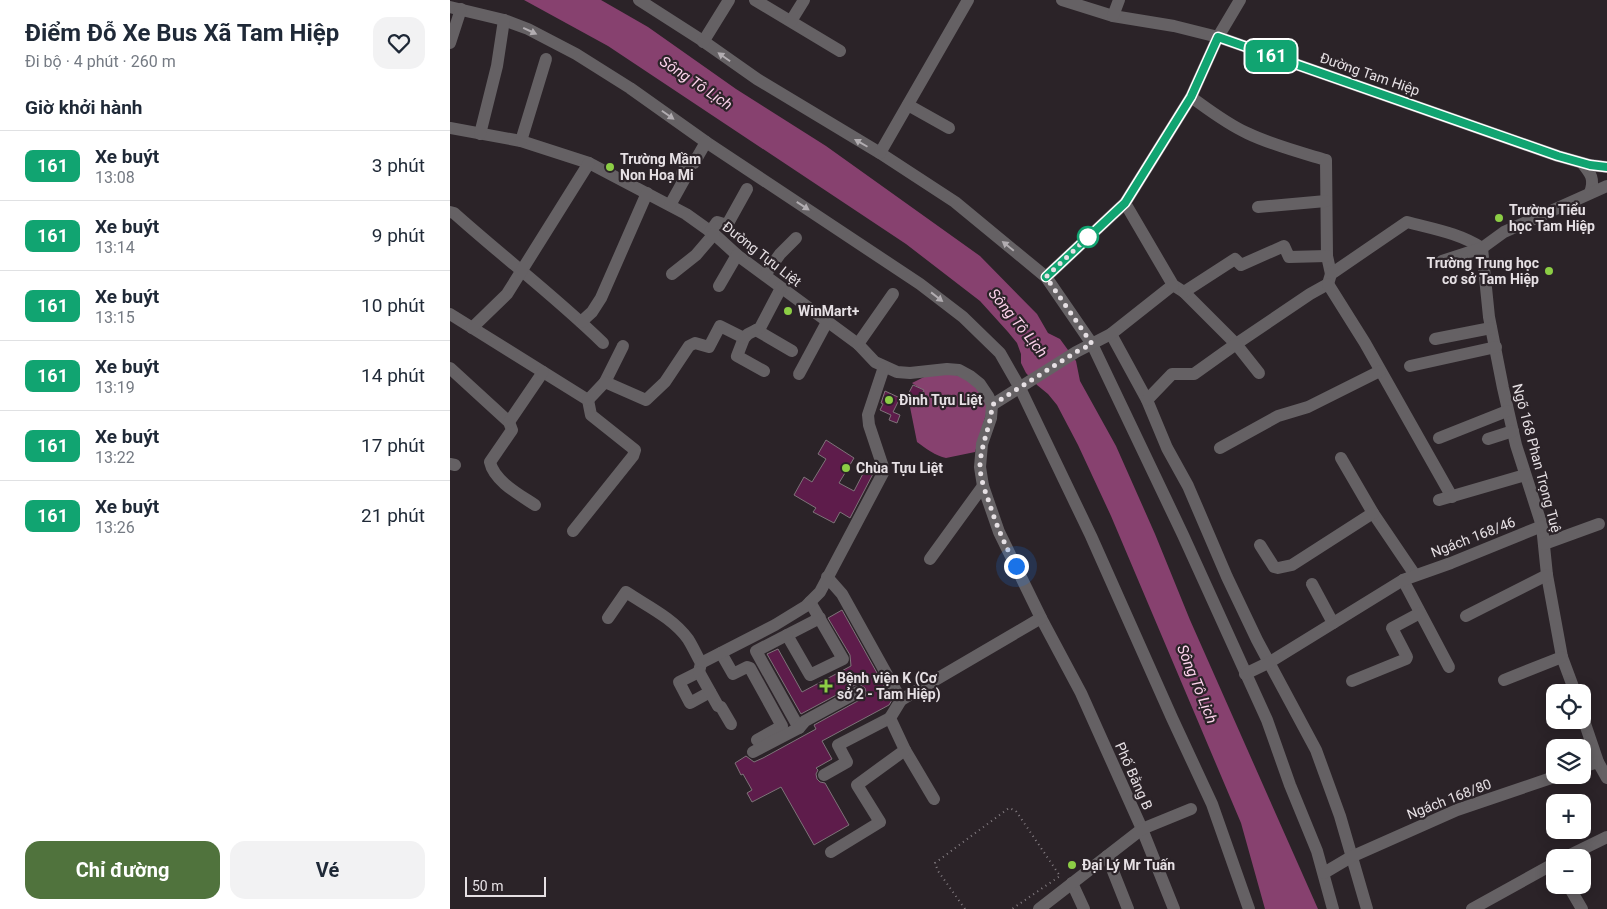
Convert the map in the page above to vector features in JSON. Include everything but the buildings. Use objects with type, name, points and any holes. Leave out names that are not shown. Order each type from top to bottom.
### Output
[{"type":"street","points":[[639,0],[653,4],[757,80],[880,153],[955,202],[1046,277],[1092,344],[1183,535],[1267,720],[1290,785],[1317,851],[1333,909]]},
{"type":"street","points":[[703,42],[729,0]]},
{"type":"street","points":[[755,0],[840,51]]},
{"type":"street","points":[[790,21],[804,0]]},
{"type":"street","points":[[880,153],[968,0]]},
{"type":"street","name":"Đường Tam Hiệp","points":[[1062,0],[1113,16],[1174,26],[1218,37],[1499,136],[1582,163],[1607,168]]},
{"type":"street","points":[[1113,16],[1119,0]]},
{"type":"street","points":[[1046,277],[1125,203],[1191,97],[1218,37],[1240,0]]},
{"type":"street","points":[[450,43],[455,8],[504,20],[528,29],[576,54],[630,88],[706,142],[920,284],[963,317],[1000,352],[1020,388],[1092,536],[1212,804],[1249,909]]},
{"type":"street","points":[[480,134],[497,66],[504,20]]},
{"type":"street","points":[[521,141],[546,59]]},
{"type":"street","points":[[1191,97],[1222,120],[1246,133],[1272,144],[1326,160],[1327,256],[1330,279],[1452,497]]},
{"type":"street","points":[[908,105],[949,128]]},
{"type":"street","name":"Đường Tựu Liệt","points":[[450,128],[521,141],[589,163],[686,214],[737,255],[858,344],[876,362],[884,367],[897,372],[910,373],[947,369],[959,370],[980,384],[992,405]]},
{"type":"street","points":[[670,205],[685,178],[682,173],[688,161],[694,163],[706,142]]},
{"type":"street","points":[[472,328],[507,294],[589,163]]},
{"type":"street","points":[[1582,163],[1592,177],[1593,186],[1590,193]]},
{"type":"street","points":[[1442,262],[1482,248],[1504,232],[1607,186]]},
{"type":"street","points":[[672,274],[696,255],[712,233],[717,222],[727,225],[747,189]]},
{"type":"street","points":[[581,322],[592,312],[601,298],[647,193]]},
{"type":"street","points":[[1258,207],[1326,201]]},
{"type":"street","points":[[1125,203],[1179,288],[1236,344],[1259,373]]},
{"type":"street","points":[[450,212],[454,213],[603,343]]},
{"type":"street","points":[[1147,400],[1172,374],[1194,374],[1310,294],[1407,222],[1451,233],[1470,240],[1482,248]]},
{"type":"street","points":[[765,275],[780,254],[796,238]]},
{"type":"street","points":[[824,775],[847,762],[838,745],[890,718],[901,700],[1041,618],[999,532],[983,486],[980,467],[982,444],[991,418],[992,405],[1076,352],[1111,334],[1179,288],[1236,259],[1241,265],[1284,246],[1289,257],[1327,256]]},
{"type":"street","name":"Ngõ 168 Phan Trọng Tuệ","points":[[1482,248],[1491,328],[1507,411],[1542,526],[1547,575],[1562,657],[1572,684]]},
{"type":"street","points":[[719,286],[737,255]]},
{"type":"street","points":[[764,371],[737,356],[744,338],[760,328],[781,288]]},
{"type":"street","points":[[858,344],[893,294]]},
{"type":"street","points":[[450,314],[588,400],[592,415],[635,450],[633,456],[574,531]]},
{"type":"street","points":[[799,374],[827,322]]},
{"type":"street","points":[[605,382],[646,400],[666,382],[689,346],[695,342],[709,346],[720,326],[744,338]]},
{"type":"street","points":[[1435,339],[1491,328]]},
{"type":"street","points":[[756,330],[792,351]]},
{"type":"street","points":[[1111,334],[1147,400],[1167,448],[1188,486],[1257,640],[1316,750],[1340,816],[1367,909]]},
{"type":"street","points":[[588,400],[605,382],[622,346]]},
{"type":"street","points":[[1410,366],[1496,347]]},
{"type":"street","points":[[710,692],[690,703],[677,680],[700,668],[721,653],[775,625],[806,606],[820,592],[882,473],[883,467],[869,425],[868,415],[884,367]]},
{"type":"street","points":[[450,368],[509,422],[512,430],[490,462],[491,468],[509,488],[535,505]]},
{"type":"street","points":[[1220,448],[1278,416],[1308,407],[1380,370]]},
{"type":"street","points":[[509,422],[543,372]]},
{"type":"street","points":[[1439,438],[1507,411]]},
{"type":"street","points":[[1488,439],[1513,431]]},
{"type":"street","points":[[1341,458],[1408,577],[1420,612],[1448,667]]},
{"type":"street","points":[[1439,500],[1525,475]]},
{"type":"street","points":[[930,559],[983,486]]},
{"type":"street","points":[[1260,545],[1274,567],[1292,565],[1373,512]]},
{"type":"street","points":[[1544,544],[1599,524]]},
{"type":"street","name":"Ngách 168/46","points":[[1245,674],[1270,662],[1408,577],[1451,563],[1542,526]]},
{"type":"street","points":[[1466,616],[1547,575]]},
{"type":"street","points":[[827,577],[842,594],[901,700]]},
{"type":"street","points":[[1312,584],[1333,623]]},
{"type":"street","points":[[608,618],[626,592],[670,620],[688,640],[710,692],[730,724]]},
{"type":"street","points":[[787,635],[810,676],[843,659],[810,602]]},
{"type":"street","points":[[1352,681],[1406,659],[1407,657],[1392,628],[1420,612]]},
{"type":"street","points":[[799,728],[756,651],[820,618]]},
{"type":"street","name":"Phố Bằng B","points":[[1039,909],[1142,829],[1081,693],[1041,618]]},
{"type":"street","points":[[721,653],[733,674],[747,667],[750,668],[782,726],[755,746],[799,728],[805,721],[858,692]]},
{"type":"street","points":[[1504,680],[1562,657]]},
{"type":"street","points":[[890,718],[905,750],[934,799]]},
{"type":"street","points":[[1587,729],[1598,762],[1607,778]]},
{"type":"street","points":[[831,852],[880,822],[858,785],[905,750]]},
{"type":"street","points":[[1591,765],[1598,762]]},
{"type":"street","name":"Ngách 168/80","points":[[1324,873],[1351,857],[1457,810],[1546,780]]},
{"type":"street","points":[[1174,909],[1142,829],[1191,809]]},
{"type":"street","points":[[1582,849],[1607,837]]},
{"type":"street","points":[[1107,856],[1128,909]]},
{"type":"street","points":[[1472,909],[1546,868]]},
{"type":"street","points":[[1072,882],[1084,909]]},
{"type":"street","points":[[1573,894],[1582,909]]},
{"type":"path","points":[[965,909],[935,863],[1010,808],[1016,812],[1060,876],[1012,909]]},
{"type":"water","name":"Sông Tô Lịch","points":[[524,0],[601,0],[648,27],[736,89],[826,146],[980,256],[1037,314],[1048,333],[1060,339],[1076,361],[1080,381],[1116,446],[1190,620],[1318,909],[1265,909],[1241,823],[1111,516],[1057,405],[1026,373],[1021,363],[1021,354],[1017,343],[1008,332],[980,301],[906,244],[608,46]]},
{"type":"water","points":[[940,373],[970,377],[988,407],[975,452],[946,458],[935,454],[917,442],[909,402],[922,390],[912,383],[926,376]]},
{"type":"bus line","name":"161","points":[[1046,277],[1125,203],[1191,97],[1218,37],[1558,156],[1590,165],[1607,167]]},
{"type":"place","name":"Trường Mầm Non Hoạ Mi","points":[[610,167]]},
{"type":"place","name":"Trường Tiểu học Tam Hiệp","points":[[1499,218]]},
{"type":"place","name":"Trường Trung học cơ sở Tam Hiệp","points":[[1549,271]]},
{"type":"place","name":"WinMart+","points":[[788,311]]},
{"type":"place","name":"Đình Tựu Liệt","points":[[889,400]]},
{"type":"place","name":"Chùa Tựu Liệt","points":[[846,468]]},
{"type":"place","name":"Bệnh viện K (Cơ sở 2 - Tam Hiệp)","points":[[826,686]]},
{"type":"place","name":"Đại Lý Mr Tuấn","points":[[1072,865]]},
{"type":"route","points":[[1016,566],[999,532],[983,486],[980,467],[982,444],[991,418],[992,405],[1076,352],[1092,344],[1046,277],[1088,237]]}]
